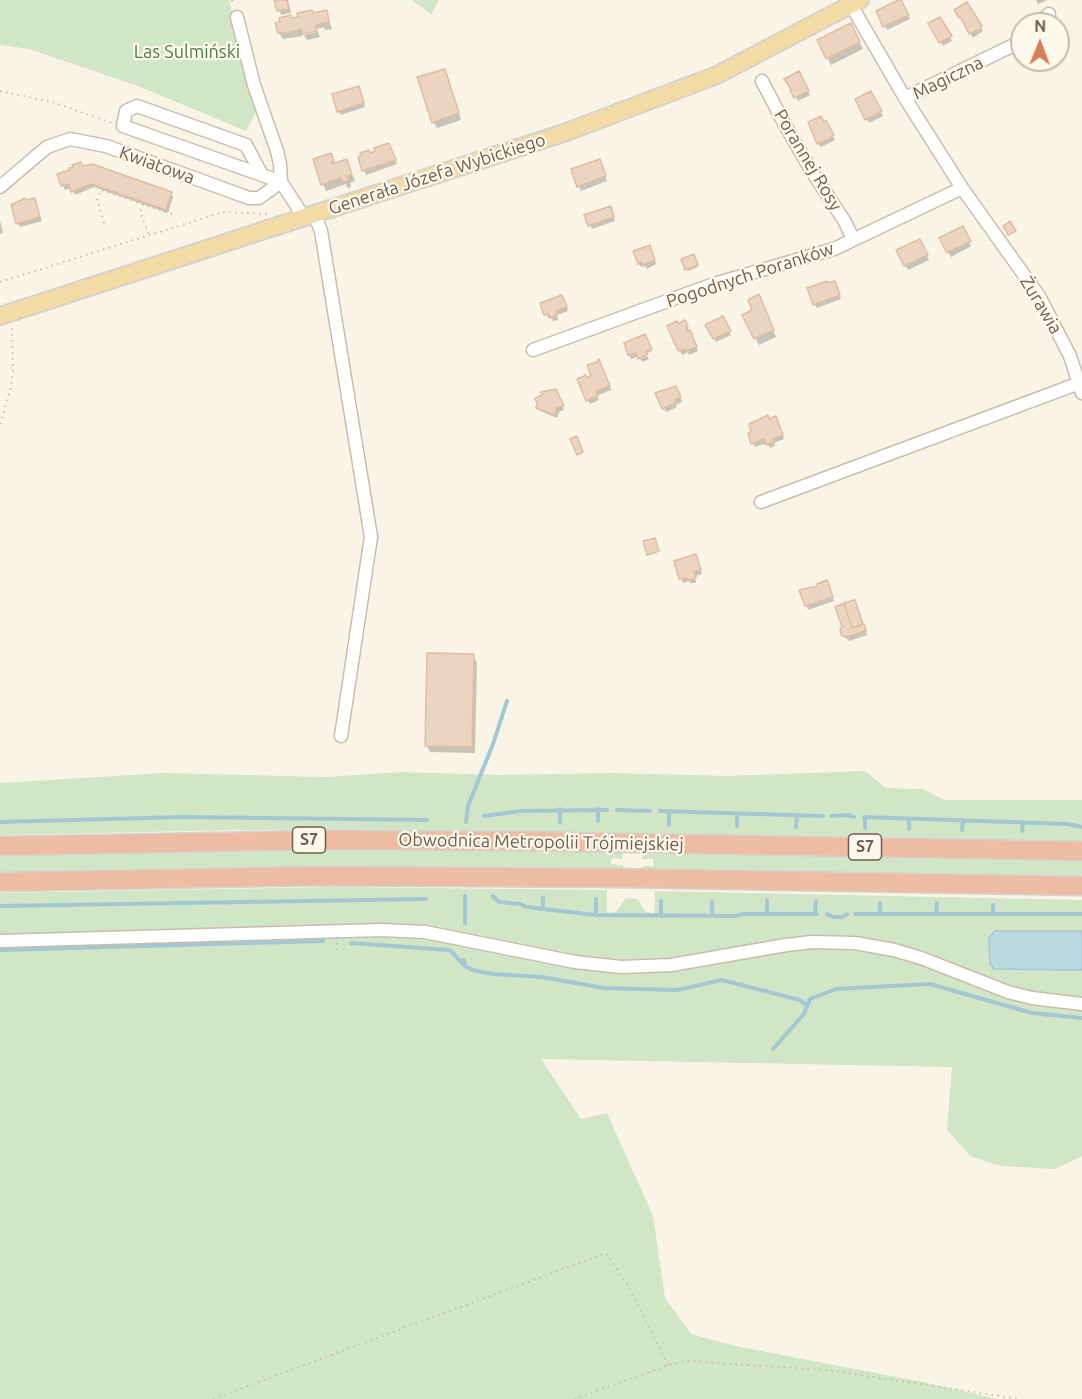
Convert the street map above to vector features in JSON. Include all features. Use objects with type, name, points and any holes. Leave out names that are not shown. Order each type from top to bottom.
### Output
[{"type":"highway","name":"Obwodnica Metropolii Trójmiejskiej","points":[[0,846],[307,840],[649,843],[1082,851]]},
{"type":"highway","name":"Obwodnica Metropolii Trójmiejskiej","points":[[0,882],[319,876],[616,878],[1082,886]]},
{"type":"main road","name":"Generała Józefa Wybickiego","points":[[6,314],[564,134],[689,87],[742,63],[856,2]]},
{"type":"street","name":"Żurawia","points":[[761,502],[1081,386],[1070,356],[1040,296],[962,188],[905,98],[856,2]]},
{"type":"street","points":[[237,17],[254,85],[277,151],[280,182]]},
{"type":"street","name":"Magiczna","points":[[905,98],[1010,47]]},
{"type":"street","name":"Porannej Rosy","points":[[762,81],[795,142],[845,222],[853,239]]},
{"type":"street","points":[[262,175],[246,145],[137,106],[126,111],[123,126],[280,182],[298,208],[321,231],[371,537],[341,736]]},
{"type":"street","name":"Kwiatowa","points":[[0,187],[47,147],[70,139],[106,146],[249,198],[259,198],[280,182]]},
{"type":"street","name":"Pogodnych Poranków","points":[[533,350],[714,284],[834,249],[962,188]]},
{"type":"street","points":[[0,941],[359,930],[425,932],[575,962],[621,967],[671,965],[803,943],[855,943],[894,950],[921,958],[1008,992],[1032,998],[1082,1004]]},
{"type":"path","points":[[0,91],[52,102],[123,126]]},
{"type":"path","points":[[104,223],[97,200],[101,190],[172,214]]},
{"type":"path","points":[[143,204],[140,212],[149,236]]},
{"type":"path","points":[[0,282],[223,212],[275,214]]},
{"type":"path","points":[[0,424],[10,391],[12,371],[6,314]]},
{"type":"path","points":[[213,1399],[606,1253],[627,1284],[668,1365]]},
{"type":"path","points":[[574,1399],[668,1365],[686,1361],[827,1370],[1020,1399]]},
{"type":"green space","name":"Las Sulmiński","points":[[0,0],[229,0],[257,110],[246,131],[138,86],[29,49],[0,45]]},
{"type":"green space","points":[[412,0],[439,0],[431,14]]},
{"type":"green space","points":[[865,771],[886,788],[923,789],[944,800],[1082,800],[1082,842],[433,830],[241,830],[0,835],[0,783],[164,773],[326,777],[402,772],[497,775],[613,773],[727,776]]},
{"type":"green space","points":[[416,848],[623,852],[623,859],[612,858],[611,864],[623,865],[623,872],[0,874],[0,854],[220,849]]},
{"type":"green space","points":[[642,852],[1082,861],[1082,881],[641,873],[642,866],[653,866],[653,859],[642,859]]},
{"type":"green space","points":[[333,887],[607,890],[607,913],[616,912],[626,898],[637,899],[646,912],[654,914],[655,891],[1082,900],[1082,999],[1022,991],[859,939],[642,963],[589,959],[443,930],[0,936],[0,893]]},
{"type":"green space","points":[[382,935],[426,937],[632,972],[662,971],[805,947],[849,948],[892,954],[933,967],[1004,996],[1082,1009],[1082,1156],[1055,1169],[1001,1166],[970,1156],[947,1130],[952,1067],[541,1059],[581,1119],[607,1113],[653,1216],[665,1298],[691,1334],[735,1346],[923,1382],[997,1399],[0,1399],[0,945]]},
{"type":"water","points":[[995,931],[1082,931],[1082,970],[994,969],[990,964],[989,938]]},
{"type":"building","points":[[274,0],[287,0],[289,9],[277,11]]},
{"type":"building","points":[[901,0],[909,15],[883,27],[876,11]]},
{"type":"building","points":[[967,2],[982,26],[979,30],[969,34],[954,10]]},
{"type":"building","points":[[312,10],[313,13],[327,10],[329,22],[316,25],[317,31],[302,34],[301,29],[278,33],[275,23],[280,22],[279,18],[291,15],[292,18],[298,17],[297,13]]},
{"type":"building","points":[[940,17],[952,36],[939,43],[928,23]]},
{"type":"building","points":[[851,23],[860,42],[826,59],[817,40]]},
{"type":"building","points":[[445,69],[459,113],[432,123],[417,77]]},
{"type":"building","points":[[799,71],[809,91],[794,98],[784,79]]},
{"type":"building","points":[[359,86],[364,103],[337,112],[332,94]]},
{"type":"building","points":[[871,91],[882,111],[865,120],[855,99]]},
{"type":"building","points":[[821,116],[824,122],[826,120],[834,135],[817,144],[808,122]]},
{"type":"building","points":[[389,143],[396,160],[362,171],[358,157],[361,156],[360,153],[369,150],[370,153],[375,151],[374,148]]},
{"type":"building","points":[[331,153],[334,161],[331,162],[332,164],[347,159],[352,175],[347,176],[349,181],[343,182],[341,178],[321,185],[313,159]]},
{"type":"building","points":[[600,159],[606,176],[577,187],[571,169]]},
{"type":"building","points":[[81,162],[83,166],[92,164],[172,192],[166,210],[91,184],[71,192],[69,184],[61,186],[57,174],[70,170],[72,165]]},
{"type":"building","points":[[25,198],[26,200],[35,198],[40,217],[16,224],[11,205]]},
{"type":"building","points":[[611,206],[614,217],[588,226],[584,215]]},
{"type":"building","points":[[1010,221],[1016,231],[1008,235],[1003,226]]},
{"type":"building","points":[[963,226],[971,241],[947,253],[939,238]]},
{"type":"building","points":[[920,239],[928,255],[904,266],[896,250]]},
{"type":"building","points":[[650,245],[655,260],[644,265],[642,262],[638,264],[633,251]]},
{"type":"building","points":[[694,254],[698,265],[685,270],[681,259]]},
{"type":"building","points":[[827,281],[827,283],[835,281],[840,295],[813,305],[807,288]]},
{"type":"building","points":[[759,294],[774,330],[754,339],[742,315],[752,310],[748,300]]},
{"type":"building","points":[[562,295],[567,307],[556,311],[557,315],[550,318],[548,314],[544,315],[540,303]]},
{"type":"building","points":[[723,316],[731,331],[713,339],[705,325]]},
{"type":"building","points":[[685,320],[687,331],[690,330],[697,347],[678,351],[667,326]]},
{"type":"building","points":[[645,334],[652,349],[646,352],[648,354],[638,359],[636,353],[628,355],[624,343]]},
{"type":"building","points":[[599,359],[610,386],[596,391],[598,395],[586,401],[577,379],[586,375],[587,378],[591,376],[587,365]]},
{"type":"building","points":[[676,386],[681,397],[675,400],[676,403],[662,409],[655,393]]},
{"type":"building","points":[[556,389],[564,406],[557,408],[555,415],[536,408],[535,398],[542,395],[541,392]]},
{"type":"building","points":[[768,415],[769,419],[776,416],[783,435],[766,445],[764,439],[751,444],[748,434],[751,431],[749,424]]},
{"type":"building","points":[[577,436],[583,452],[577,455],[570,439]]},
{"type":"building","points":[[655,538],[659,551],[647,555],[643,541]]},
{"type":"building","points":[[696,554],[701,570],[694,572],[696,577],[694,579],[679,579],[674,561]]},
{"type":"building","points":[[827,580],[833,597],[805,606],[799,590],[817,586]]},
{"type":"building","points":[[855,600],[863,624],[852,628],[844,603]]},
{"type":"building","points":[[844,603],[852,628],[864,624],[866,631],[842,636],[840,630],[842,627],[835,607]]},
{"type":"building","points":[[427,653],[474,654],[472,747],[425,746]]},
{"type":"waterway","points":[[466,822],[468,806],[493,744],[507,701]]},
{"type":"waterway","points":[[560,809],[560,822]]},
{"type":"waterway","points":[[598,809],[598,821]]},
{"type":"waterway","points":[[484,816],[521,811],[607,810]]},
{"type":"waterway","points":[[617,810],[650,811]]},
{"type":"waterway","points":[[660,811],[823,816]]},
{"type":"waterway","points":[[669,812],[669,825]]},
{"type":"waterway","points":[[737,814],[737,826]]},
{"type":"waterway","points":[[796,827],[797,816]]},
{"type":"waterway","points":[[831,816],[854,817]]},
{"type":"waterway","points":[[0,822],[182,817],[427,820]]},
{"type":"waterway","points":[[864,817],[1068,824],[1082,827]]},
{"type":"waterway","points":[[865,817],[865,828]]},
{"type":"waterway","points":[[909,818],[909,829]]},
{"type":"waterway","points":[[962,830],[963,820]]},
{"type":"waterway","points":[[1022,831],[1023,822]]},
{"type":"waterway","points":[[465,896],[465,923]]},
{"type":"waterway","points":[[493,896],[499,902],[596,915],[817,914]]},
{"type":"waterway","points":[[543,898],[543,909]]},
{"type":"waterway","points":[[0,906],[426,899]]},
{"type":"waterway","points":[[596,899],[596,915]]},
{"type":"waterway","points":[[767,900],[767,914]]},
{"type":"waterway","points":[[661,901],[661,916]]},
{"type":"waterway","points":[[815,914],[816,901]]},
{"type":"waterway","points":[[712,902],[712,916]]},
{"type":"waterway","points":[[880,903],[880,914]]},
{"type":"waterway","points":[[936,914],[937,903]]},
{"type":"waterway","points":[[993,905],[993,914]]},
{"type":"waterway","points":[[827,914],[833,917],[842,917],[847,914]]},
{"type":"waterway","points":[[855,914],[1082,914]]},
{"type":"waterway","points":[[0,950],[323,941]]},
{"type":"waterway","points":[[351,943],[450,950],[463,964]]},
{"type":"waterway","points":[[464,960],[465,966],[472,970],[493,974],[542,977],[604,988],[677,990],[722,980],[800,1000],[807,1006]]},
{"type":"waterway","points":[[773,1049],[804,1014],[810,999],[836,989],[930,984],[1032,1013],[1082,1018]]}]
